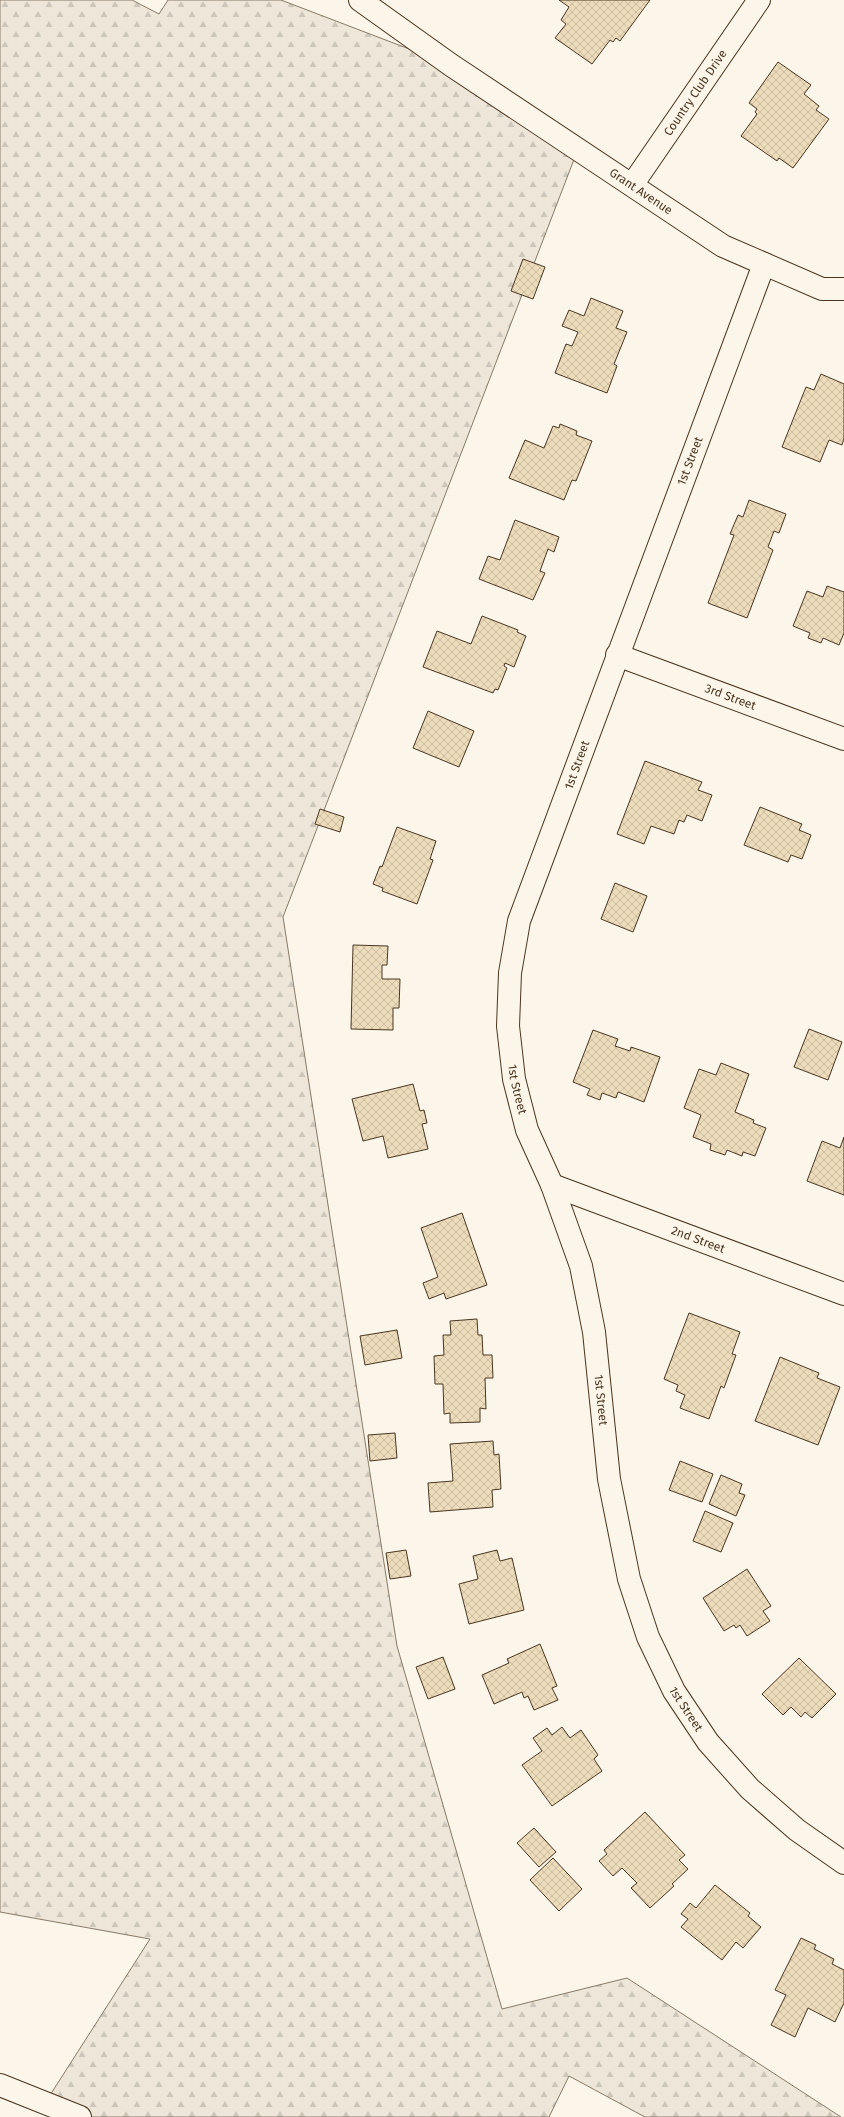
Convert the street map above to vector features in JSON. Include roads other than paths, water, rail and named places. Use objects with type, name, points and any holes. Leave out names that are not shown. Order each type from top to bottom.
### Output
[{"type":"street","name":"Grant Avenue","points":[[360,0],[452,65],[722,246],[822,289],[844,289]]},
{"type":"street","name":"Country Club Drive","points":[[632,185],[759,0]]},
{"type":"street","name":"1st Street","points":[[764,264],[519,921],[510,973],[508,1026],[514,1079],[527,1130],[552,1185],[581,1266],[594,1332],[609,1479],[629,1579],[648,1637],[674,1691],[708,1742],[750,1789],[797,1830],[844,1863]]},
{"type":"street","name":"3rd Street","points":[[617,655],[844,739]]},
{"type":"street","name":"2nd Street","points":[[552,1185],[844,1294]]},
{"type":"street","points":[[0,2085],[80,2117]]}]
